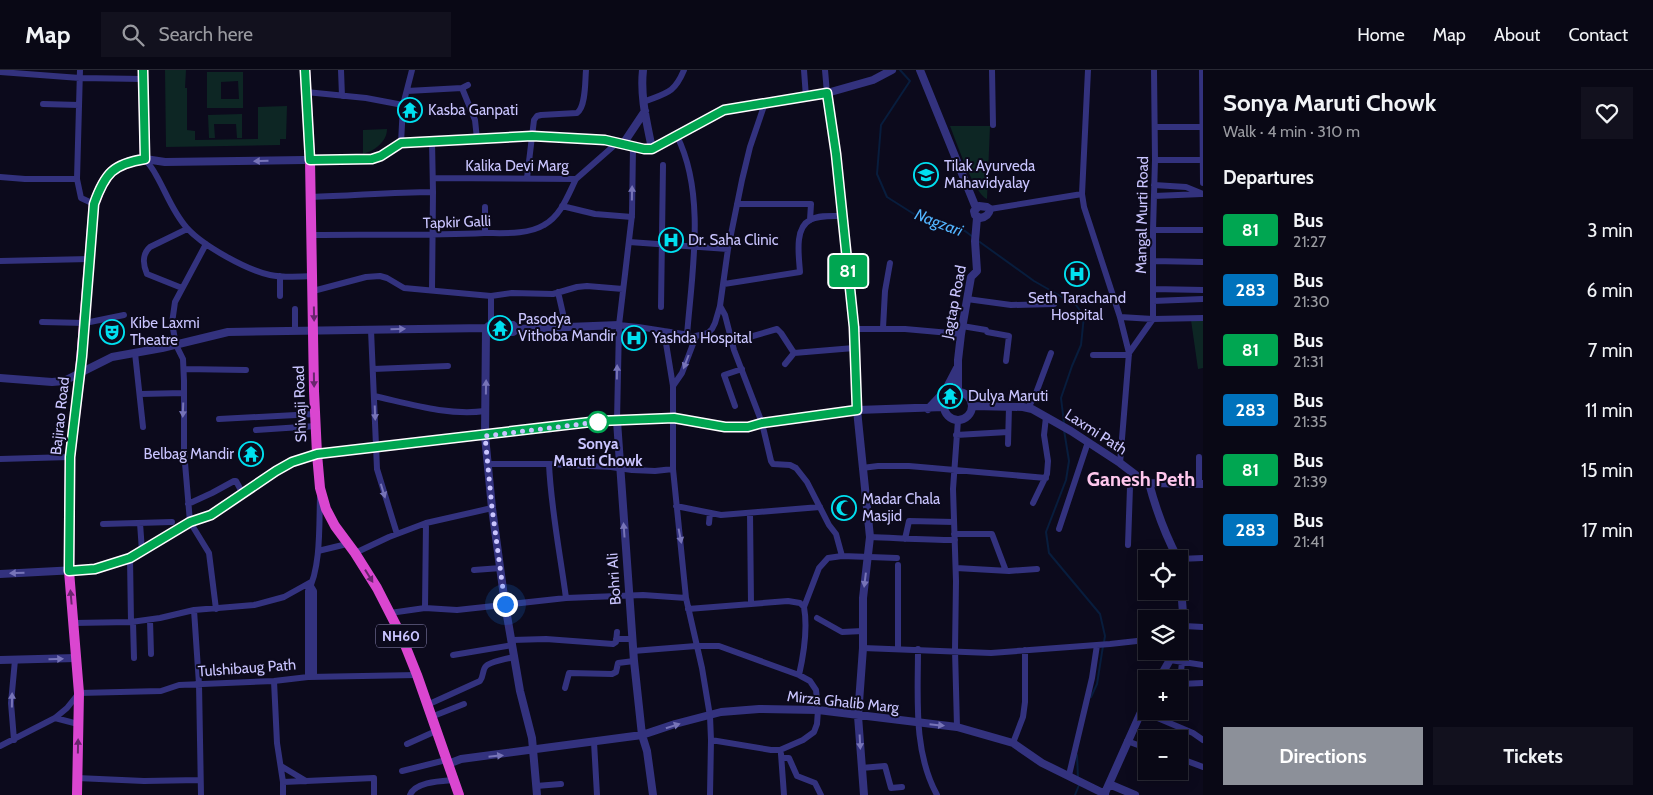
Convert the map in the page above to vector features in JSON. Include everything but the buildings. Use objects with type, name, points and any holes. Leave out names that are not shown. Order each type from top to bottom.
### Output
[{"type":"highway","name":"Shivaji Road","points":[[305,70],[310,160],[315,414],[320,488],[330,518],[377,588],[401,635],[417,675],[458,795]]},
{"type":"highway","points":[[143,75],[145,159]]},
{"type":"highway","name":"Bajirao Road","points":[[77,795],[79,692],[69,571],[70,457],[85,323],[94,204],[101,185],[113,170],[126,162],[145,159]]},
{"type":"street","points":[[80,70],[77,179],[81,198],[94,204]]},
{"type":"street","points":[[341,70],[342,96]]},
{"type":"street","points":[[401,143],[403,105],[412,70]]},
{"type":"street","points":[[527,178],[534,120],[537,116],[577,113],[581,109],[586,70]]},
{"type":"street","points":[[643,70],[643,102],[652,149]]},
{"type":"street","points":[[643,102],[669,92],[679,83],[684,70]]},
{"type":"street","points":[[804,70],[806,97]]},
{"type":"street","points":[[825,70],[834,136],[854,329],[857,410],[870,537],[863,598],[863,648],[858,716],[864,795]]},
{"type":"street","points":[[920,70],[976,208],[974,211],[977,218],[985,217],[990,209]]},
{"type":"street","points":[[992,70],[993,125]]},
{"type":"street","points":[[1088,70],[1082,194],[1084,207],[1120,317],[1129,354],[1120,463]]},
{"type":"street","name":"Mangal Murti Road","points":[[1153,319],[1154,70]]},
{"type":"street","points":[[1202,70],[1203,183]]},
{"type":"street","points":[[145,159],[165,162],[372,159],[381,156],[401,143],[532,136],[605,140],[652,149],[724,110],[827,93],[872,80],[890,71]]},
{"type":"street","points":[[0,72],[80,78],[143,75]]},
{"type":"street","points":[[407,91],[465,86],[475,120],[477,139]]},
{"type":"street","points":[[306,92],[403,105]]},
{"type":"street","points":[[489,327],[492,332],[513,332],[517,329],[619,325],[696,336],[708,333],[712,329],[720,306],[737,204],[750,147],[765,103]]},
{"type":"street","points":[[43,104],[79,105]]},
{"type":"street","points":[[620,143],[645,111]]},
{"type":"street","points":[[1155,127],[1203,127]]},
{"type":"street","points":[[677,136],[684,150],[694,202],[694,246],[687,335]]},
{"type":"street","points":[[432,141],[432,290]]},
{"type":"street","name":"Kalika Devi Marg","points":[[433,178],[576,178],[620,143]]},
{"type":"street","points":[[617,421],[619,325],[632,217],[633,146]]},
{"type":"street","points":[[145,159],[156,174],[168,200],[187,228],[206,244],[254,270],[280,276],[313,276]]},
{"type":"street","points":[[1155,160],[1202,160]]},
{"type":"street","points":[[661,307],[663,165]]},
{"type":"street","points":[[0,177],[77,179]]},
{"type":"street","name":"Tapkir Galli","points":[[312,235],[433,236],[525,232],[552,220],[562,206],[576,178]]},
{"type":"street","points":[[1154,185],[1186,187],[1203,194]]},
{"type":"street","points":[[311,197],[372,195],[387,192],[433,192]]},
{"type":"street","points":[[976,208],[982,206],[990,209],[1082,194]]},
{"type":"street","points":[[1154,196],[1203,194]]},
{"type":"street","points":[[737,204],[811,204],[810,220]]},
{"type":"street","points":[[485,206],[485,233]]},
{"type":"street","points":[[562,206],[595,214],[632,217]]},
{"type":"street","points":[[724,284],[800,272],[799,238],[802,226],[810,220],[824,216],[842,216]]},
{"type":"street","name":"Jagtap Road","points":[[958,392],[961,330],[972,277],[977,271],[975,238],[977,218]]},
{"type":"street","points":[[182,288],[147,274],[144,256],[145,251],[150,247],[187,228]]},
{"type":"street","points":[[1153,230],[1203,230]]},
{"type":"street","points":[[629,242],[728,249]]},
{"type":"street","points":[[206,244],[175,302],[172,323],[176,345],[183,359],[184,369],[182,428],[190,522],[209,553],[216,609]]},
{"type":"street","points":[[0,261],[90,259]]},
{"type":"street","points":[[1153,261],[1203,262]]},
{"type":"street","points":[[883,328],[885,291],[890,263]]},
{"type":"street","points":[[280,276],[280,296]]},
{"type":"street","points":[[313,291],[366,277],[380,276],[404,288],[491,296],[512,293],[553,294],[588,286],[624,289]]},
{"type":"street","points":[[1153,289],[1203,290]]},
{"type":"street","points":[[558,292],[566,327]]},
{"type":"street","points":[[491,296],[485,436],[492,508],[505,604],[520,692],[532,738],[537,795]]},
{"type":"street","points":[[967,299],[1011,305],[1054,304]]},
{"type":"street","points":[[1153,301],[1203,299]]},
{"type":"street","points":[[720,306],[725,315],[732,342],[762,423],[771,461],[773,464],[790,465],[796,468],[808,482],[829,525],[836,534],[842,556]]},
{"type":"street","points":[[295,309],[295,331]]},
{"type":"street","points":[[42,322],[85,323],[124,315]]},
{"type":"street","points":[[1120,317],[1153,319],[1203,318]]},
{"type":"street","points":[[1129,354],[1153,319]]},
{"type":"street","points":[[0,378],[52,382],[64,381],[112,357],[176,345],[228,332],[314,332],[489,327]]},
{"type":"street","points":[[732,342],[776,329],[781,333],[794,353]]},
{"type":"street","points":[[854,329],[986,330],[987,332],[1009,336],[1006,361]]},
{"type":"street","points":[[372,330],[377,469],[397,534]]},
{"type":"street","points":[[664,331],[673,386],[673,469],[686,598],[706,686],[710,716],[710,795]]},
{"type":"street","points":[[673,386],[682,373],[696,336]]},
{"type":"street","points":[[785,364],[794,353],[854,348]]},
{"type":"street","points":[[135,353],[143,427]]},
{"type":"street","points":[[1028,408],[1052,353]]},
{"type":"street","points":[[1093,355],[1129,354]]},
{"type":"street","points":[[373,369],[448,366]]},
{"type":"street","points":[[928,408],[946,391],[958,367]]},
{"type":"street","points":[[184,369],[246,370]]},
{"type":"street","points":[[735,406],[724,375],[742,369]]},
{"type":"street","points":[[958,392],[968,396],[973,406],[968,416],[958,420],[947,415],[944,407],[946,398],[958,392]]},
{"type":"street","points":[[140,394],[184,393]]},
{"type":"street","points":[[374,396],[449,411],[471,413],[486,411]]},
{"type":"street","name":"Laxmi Path","points":[[973,406],[1028,408],[1064,427],[1149,483],[1201,484]]},
{"type":"street","points":[[0,574],[95,569],[130,558],[190,522],[211,515],[292,462],[317,454],[376,446],[485,436],[599,421],[674,418],[725,427],[748,427],[762,423],[857,410],[944,407]]},
{"type":"street","points":[[1008,444],[1009,407]]},
{"type":"street","points":[[219,419],[315,414]]},
{"type":"street","points":[[1033,503],[1046,478],[1048,461],[1044,435],[1046,416]]},
{"type":"street","points":[[957,727],[954,650],[956,568],[954,469],[958,420]]},
{"type":"street","name":"Bohri Ali","points":[[617,421],[633,651],[642,735],[647,751],[653,795]]},
{"type":"street","points":[[256,430],[316,426]]},
{"type":"street","points":[[956,435],[1008,432]]},
{"type":"street","points":[[1059,528],[1088,442]]},
{"type":"street","points":[[0,459],[70,457]]},
{"type":"street","points":[[1199,457],[1201,484]]},
{"type":"street","points":[[488,464],[549,464],[655,471],[673,469]]},
{"type":"street","points":[[549,464],[553,511],[566,598]]},
{"type":"street","points":[[862,468],[889,465],[1046,478]]},
{"type":"street","points":[[1128,545],[1130,487],[1136,476]]},
{"type":"street","points":[[188,504],[234,480],[243,494]]},
{"type":"street","points":[[1149,483],[1159,517],[1174,550]]},
{"type":"street","points":[[311,677],[308,591],[318,551],[320,488]]},
{"type":"street","points":[[676,506],[721,516],[820,507]]},
{"type":"street","points":[[355,553],[426,523],[492,508]]},
{"type":"street","points":[[709,523],[710,513]]},
{"type":"street","points":[[750,513],[750,604]]},
{"type":"street","points":[[103,524],[172,522]]},
{"type":"street","points":[[905,539],[909,522],[954,522]]},
{"type":"street","points":[[140,523],[142,551]]},
{"type":"street","points":[[426,523],[426,608]]},
{"type":"street","points":[[870,537],[916,540],[992,534],[1006,570]]},
{"type":"street","points":[[318,551],[347,544]]},
{"type":"street","points":[[799,675],[806,625],[804,607],[823,562],[828,558],[842,556],[897,558]]},
{"type":"street","points":[[130,558],[134,658]]},
{"type":"street","points":[[1188,559],[1203,558]]},
{"type":"street","points":[[898,565],[898,649]]},
{"type":"street","points":[[474,570],[501,568]]},
{"type":"street","points":[[956,568],[1037,569]]},
{"type":"street","points":[[73,623],[132,622],[194,610],[254,605],[277,599],[311,584]]},
{"type":"street","points":[[390,613],[426,608],[457,610],[566,598],[628,595],[686,598]]},
{"type":"street","points":[[688,609],[788,601],[800,603],[804,607]]},
{"type":"street","points":[[194,610],[199,684],[201,795]]},
{"type":"street","points":[[817,618],[842,632],[863,631]]},
{"type":"street","points":[[150,620],[151,654]]},
{"type":"street","points":[[1188,631],[1203,627]]},
{"type":"street","points":[[453,655],[512,642],[546,639],[613,644],[616,642],[617,632]]},
{"type":"street","points":[[616,639],[632,639]]},
{"type":"street","points":[[863,648],[954,650],[991,653],[1138,641]]},
{"type":"street","points":[[1075,779],[1098,644]]},
{"type":"street","points":[[633,651],[719,646],[799,675],[813,684],[816,690],[818,710],[817,724],[810,736],[780,750],[711,740]]},
{"type":"street","points":[[918,649],[918,723],[921,750],[931,785],[937,795]]},
{"type":"street","points":[[1013,743],[1023,717],[1025,702],[1024,650]]},
{"type":"street","points":[[427,706],[480,680],[488,664],[515,656]]},
{"type":"street","points":[[0,660],[76,658]]},
{"type":"street","points":[[14,660],[12,704],[14,740]]},
{"type":"street","points":[[1164,670],[1170,660],[1203,665]]},
{"type":"street","points":[[565,688],[569,673],[612,674],[616,672],[618,663],[634,661]]},
{"type":"street","points":[[1182,662],[1181,684],[1203,683]]},
{"type":"street","name":"Tulshibaug Path","points":[[79,692],[161,691],[179,685],[274,681],[311,677],[417,675]]},
{"type":"street","points":[[274,681],[277,743],[284,795]]},
{"type":"street","points":[[0,746],[55,718],[79,692]]},
{"type":"street","points":[[431,718],[464,704]]},
{"type":"street","name":"Mirza Ghalib Marg","points":[[447,762],[642,735],[721,712],[759,709],[818,710],[957,727],[1013,743],[1042,763],[1104,794]]},
{"type":"street","points":[[1104,794],[1138,717]]},
{"type":"street","points":[[55,718],[78,724]]},
{"type":"street","points":[[1162,720],[1193,733],[1203,740]]},
{"type":"street","points":[[407,744],[436,731]]},
{"type":"street","points":[[1127,741],[1138,745]]},
{"type":"street","points":[[594,742],[597,795]]},
{"type":"street","points":[[780,750],[784,795]]},
{"type":"street","points":[[782,758],[789,758],[797,776],[815,783],[821,795]]},
{"type":"street","points":[[1188,761],[1203,767]]},
{"type":"street","points":[[402,771],[447,762]]},
{"type":"street","points":[[280,766],[306,781]]},
{"type":"street","points":[[861,768],[885,766],[891,788],[902,787]]},
{"type":"street","points":[[77,778],[144,781],[200,780]]},
{"type":"street","points":[[283,782],[374,778],[374,795]]},
{"type":"street","points":[[410,795],[412,790],[418,787],[454,780]]},
{"type":"street","points":[[536,786],[561,784]]},
{"type":"street","points":[[1109,784],[1135,795]]},
{"type":"green space","points":[[165,70],[186,70],[187,130],[195,131],[195,140],[258,139],[258,107],[287,106],[286,139],[280,139],[280,145],[166,147]]},
{"type":"green space","points":[[207,72],[243,72],[243,108],[207,108]],"holes":[[[238,81],[239,99],[221,99],[221,82]]]},
{"type":"green space","points":[[242,114],[242,138],[237,138],[236,124],[214,124],[215,138],[209,138],[208,115]]},
{"type":"green space","points":[[950,126],[990,126],[987,199],[982,195],[971,178]]},
{"type":"green space","points":[[387,129],[382,142],[371,151],[363,154],[363,130]]},
{"type":"green space","points":[[1191,320],[1203,320],[1203,368],[1198,369]]},
{"type":"waterway","name":"Nagzari","points":[[900,70],[910,81],[881,125],[877,174],[887,197],[917,216],[965,231],[973,237]]},
{"type":"waterway","name":"Nagzari","points":[[977,240],[1034,281],[1076,305],[1084,316],[1081,345],[1061,398],[1064,423]]},
{"type":"waterway","points":[[1064,430],[1069,461],[1066,480],[1046,532],[1049,553],[1100,614],[1105,636],[1104,642]]},
{"type":"waterway","points":[[1091,697],[1097,684],[1103,646]]},
{"type":"waterway","points":[[1077,755],[1078,778]]},
{"type":"waterway","points":[[1075,795],[1079,785]]},
{"type":"bus line","name":"81","points":[[143,70],[145,159],[126,162],[113,170],[101,185],[94,204],[82,356],[70,457],[69,571],[95,569],[130,558],[190,522],[211,515],[292,462],[317,454],[376,446],[485,436],[599,421],[674,418],[725,427],[748,427],[813,415],[857,410],[854,327],[834,136],[827,93],[724,110],[652,149],[644,149],[605,140],[532,136],[401,143],[381,156],[372,159],[310,160],[305,70]]},
{"type":"place","name":"Kasba Ganpati","points":[[410,110]]},
{"type":"place","name":"Tilak Ayurveda Mahavidyalay","points":[[926,175]]},
{"type":"place","name":"Dr. Saha Clinic","points":[[671,240]]},
{"type":"place","name":"Seth Tarachand Hospital","points":[[1077,274]]},
{"type":"place","name":"Pasodya Vithoba Mandir","points":[[500,328]]},
{"type":"place","name":"Kibe Laxmi Theatre","points":[[112,332]]},
{"type":"place","name":"Yashda Hospital","points":[[634,338]]},
{"type":"place","name":"Dulya Maruti","points":[[950,396]]},
{"type":"place","name":"Sonya Maruti Chowk","points":[[598,422]]},
{"type":"place","name":"Belbag Mandir","points":[[251,454]]},
{"type":"place","name":"Madar Chala Masjid","points":[[844,508]]},
{"type":"district","name":"Ganesh Peth","points":[[1141,479]]},
{"type":"route","points":[[505,604],[492,508],[485,436],[598,422]]}]
